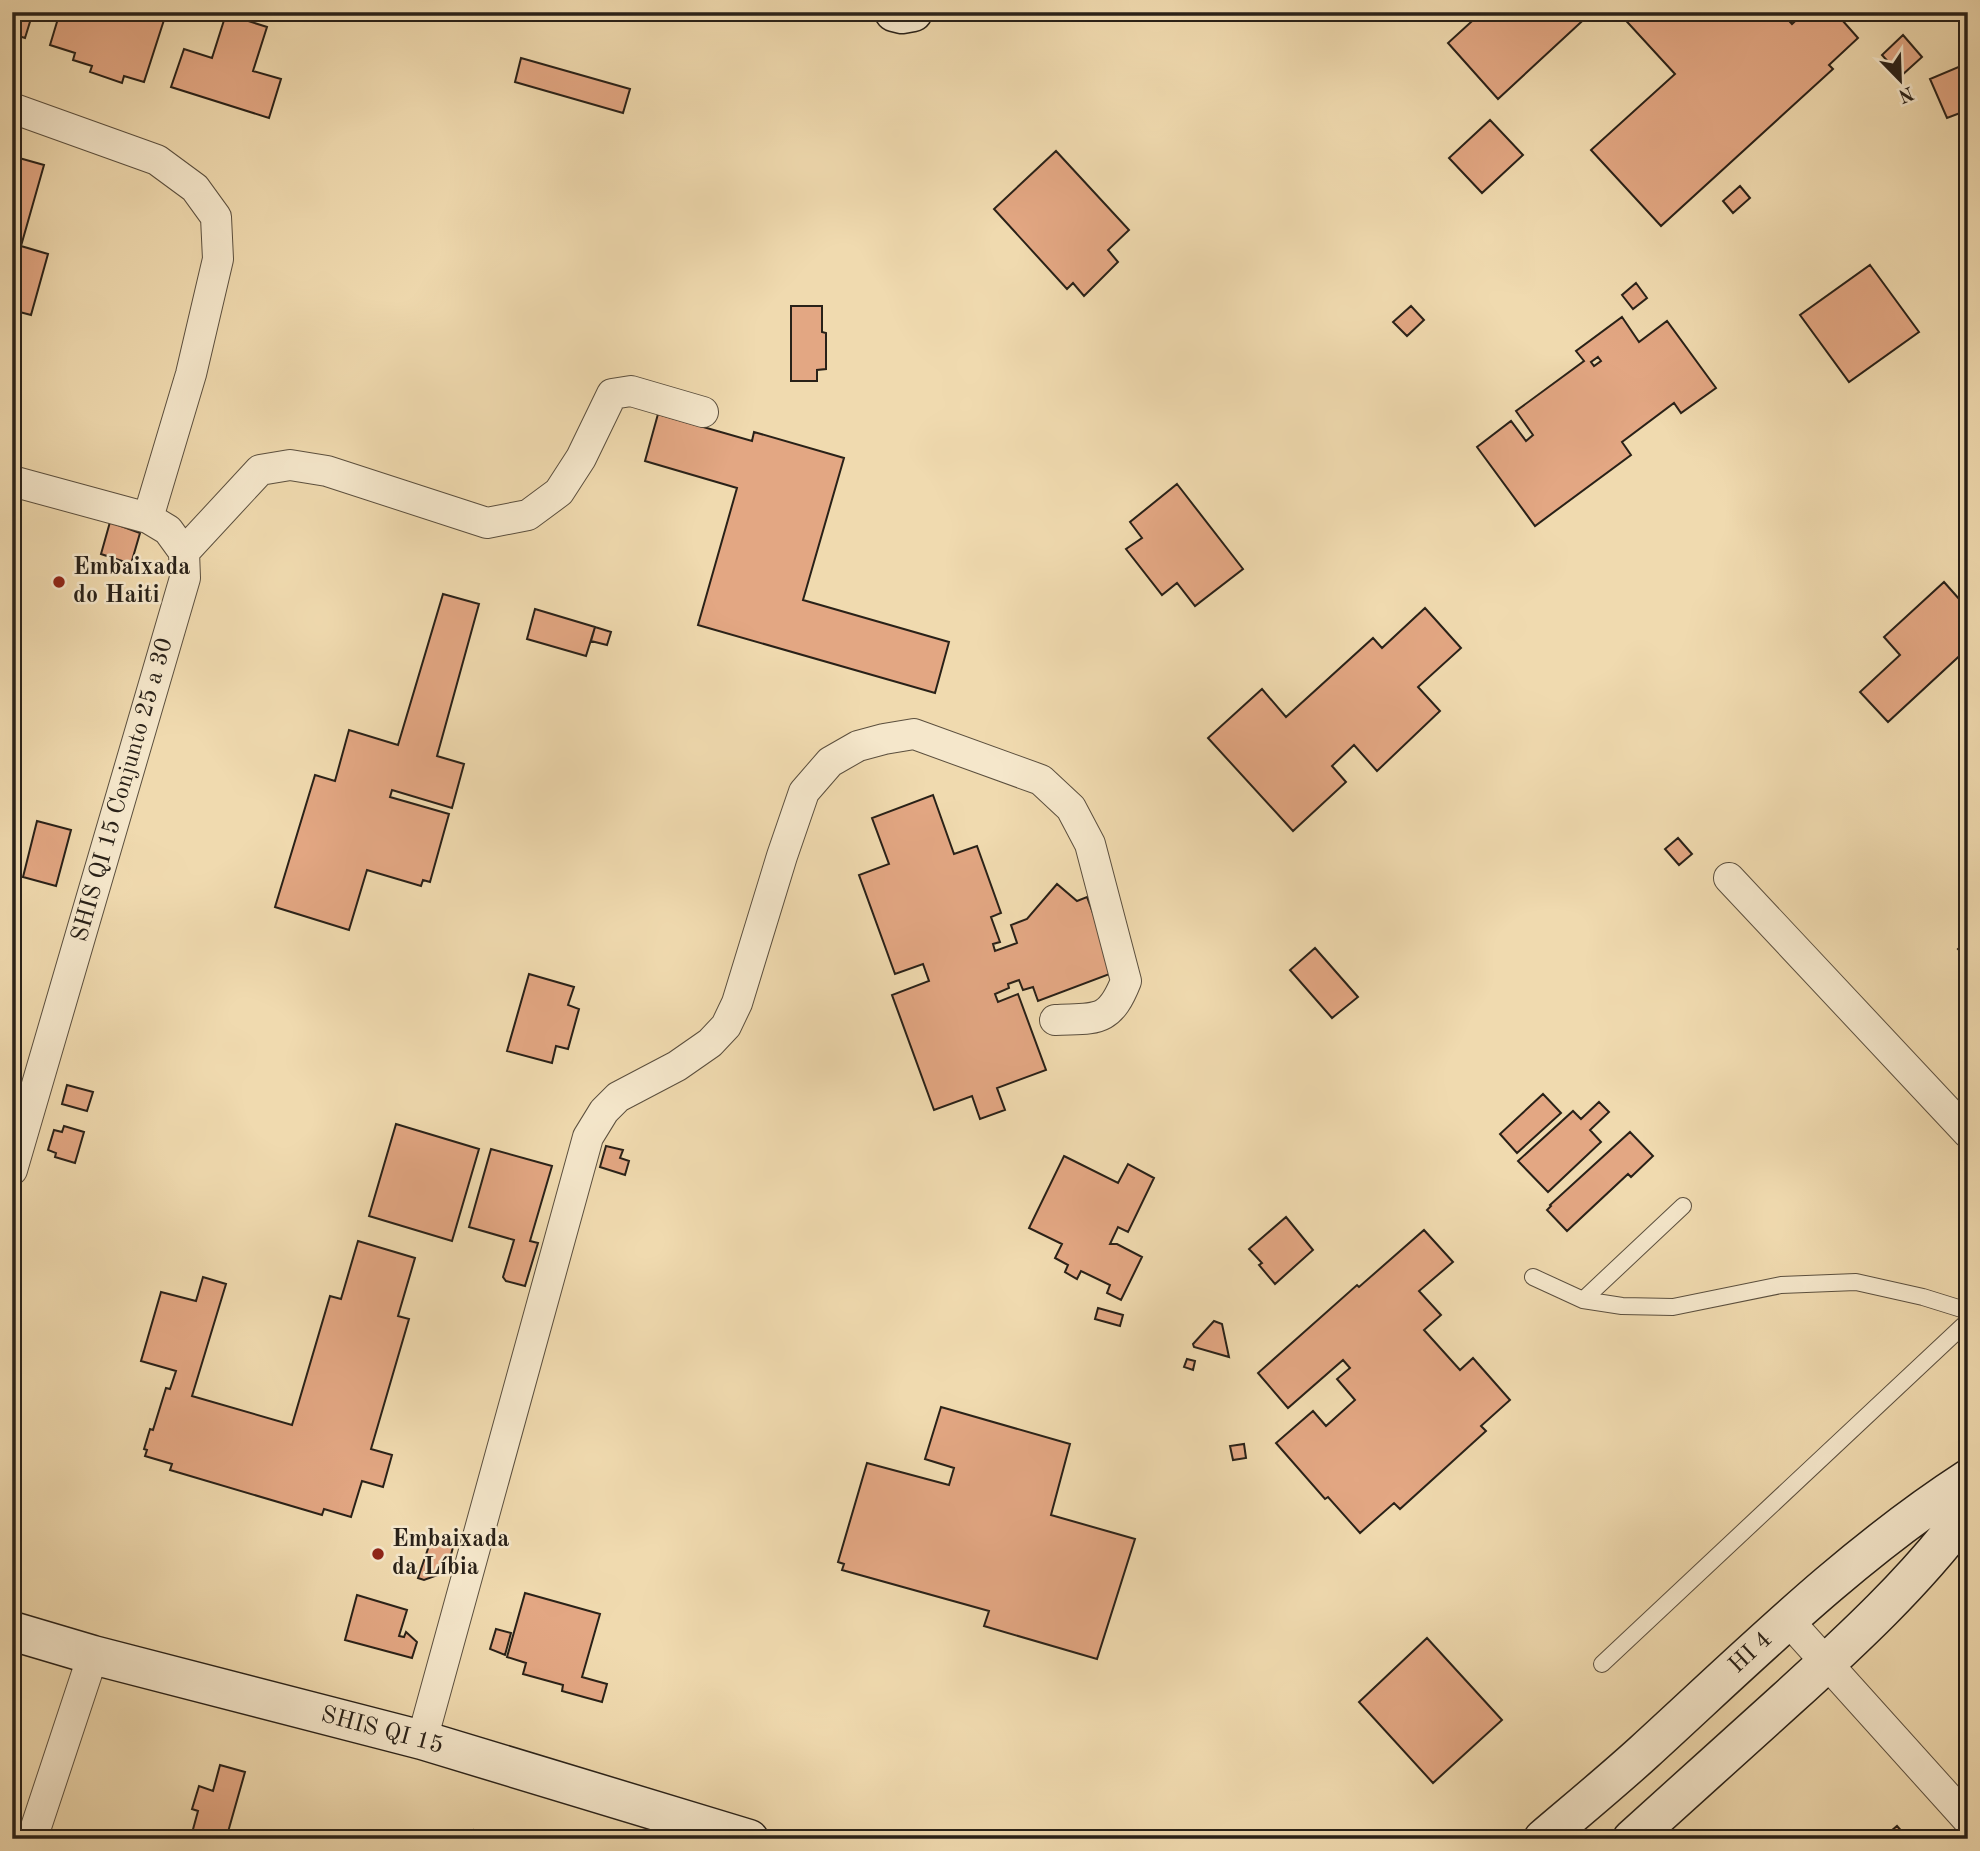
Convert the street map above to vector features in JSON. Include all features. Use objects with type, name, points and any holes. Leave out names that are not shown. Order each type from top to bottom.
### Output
[{"type":"street","points":[[12,108],[158,160],[195,188],[216,217],[218,259],[191,374],[148,518]]},
{"type":"street","points":[[12,481],[148,518],[168,530],[184,552],[260,470],[290,466],[327,471],[487,523],[528,515],[559,492],[581,458],[612,394],[631,391],[703,412]]},
{"type":"street","name":"SHIS QI 15 Conjunto 25 a 30","points":[[12,1170],[19,1123],[184,578],[184,552]]},
{"type":"street","points":[[422,1741],[589,1137],[604,1111],[618,1097],[677,1066],[710,1044],[726,1026],[737,1003],[804,792],[830,762],[858,746],[884,738],[914,734],[1041,780],[1071,808],[1090,844],[1126,981],[1118,1000],[1107,1013],[1094,1018],[1055,1020]]},
{"type":"street","points":[[1729,878],[1968,1133]]},
{"type":"street","name":"HI 4","points":[[1544,1839],[1787,1619],[1930,1504],[1968,1479]]},
{"type":"street","points":[[1632,1839],[1825,1664],[1937,1551],[1968,1511]]},
{"type":"street","points":[[1787,1619],[1968,1820]]},
{"type":"street","name":"SHIS QI 15","points":[[12,1631],[93,1655],[422,1741],[749,1839]]},
{"type":"street","points":[[32,1839],[93,1655]]},
{"type":"lane","points":[[1583,1300],[1683,1206]]},
{"type":"lane","points":[[1533,1277],[1583,1300],[1622,1306],[1673,1307],[1781,1285],[1856,1282],[1923,1297],[1968,1311]]},
{"type":"lane","points":[[1602,1664],[1968,1321]]},
{"type":"building","points":[[12,12],[33,12],[25,38],[12,34]]},
{"type":"building","points":[[60,12],[139,12],[164,20],[144,82],[124,76],[122,83],[90,72],[92,66],[73,60],[75,53],[50,45]]},
{"type":"building","points":[[1482,12],[1592,12],[1498,99],[1448,43]]},
{"type":"building","points":[[1618,12],[1781,12],[1792,24],[1805,12],[1835,12],[1858,38],[1829,65],[1833,69],[1661,226],[1591,150],[1675,74]]},
{"type":"building","points":[[226,14],[267,27],[253,71],[281,79],[269,118],[171,87],[184,49],[212,58]]},
{"type":"building","points":[[1903,35],[1922,57],[1901,76],[1882,55]]},
{"type":"building","points":[[521,58],[630,89],[623,113],[515,82]]},
{"type":"building","points":[[1968,63],[1968,110],[1947,118],[1930,79]]},
{"type":"building","points":[[1490,120],[1523,155],[1482,193],[1449,158]]},
{"type":"building","points":[[1056,151],[1129,230],[1108,250],[1118,262],[1084,296],[1073,283],[1067,289],[994,209]]},
{"type":"building","points":[[12,156],[44,165],[21,246],[48,254],[31,315],[12,310]]},
{"type":"building","points":[[1740,186],[1750,198],[1733,213],[1723,201]]},
{"type":"building","points":[[1870,265],[1919,332],[1849,382],[1800,315]]},
{"type":"building","points":[[1636,283],[1647,298],[1633,309],[1622,295]]},
{"type":"building","points":[[791,306],[822,306],[822,332],[826,333],[826,369],[817,370],[817,381],[791,381]]},
{"type":"building","points":[[1411,306],[1424,320],[1407,336],[1393,322]]},
{"type":"building","points":[[1622,317],[1639,342],[1667,321],[1716,388],[1681,413],[1674,403],[1622,442],[1631,455],[1535,526],[1477,447],[1511,421],[1526,441],[1533,435],[1516,411],[1584,361],[1576,351]],"holes":[[[1598,357],[1601,361],[1594,366],[1591,362]]]},
{"type":"building","points":[[658,414],[752,441],[754,432],[844,458],[803,600],[949,642],[935,693],[698,625],[737,488],[645,461]]},
{"type":"building","points":[[1177,484],[1243,569],[1195,606],[1177,583],[1162,595],[1126,549],[1142,538],[1130,522]]},
{"type":"building","points":[[110,522],[140,533],[131,564],[101,554]]},
{"type":"building","points":[[1944,582],[1968,609],[1968,648],[1888,722],[1860,692],[1900,655],[1884,637]]},
{"type":"building","points":[[443,594],[479,604],[437,756],[464,764],[452,808],[392,790],[390,797],[449,814],[430,882],[423,880],[421,886],[367,870],[349,930],[275,907],[315,775],[335,781],[349,730],[398,745]]},
{"type":"building","points":[[1425,608],[1461,648],[1418,687],[1440,711],[1377,771],[1354,745],[1332,766],[1346,782],[1293,831],[1208,738],[1262,689],[1286,717],[1373,638],[1382,648]]},
{"type":"building","points":[[535,609],[595,627],[586,656],[527,639]]},
{"type":"building","points":[[595,627],[611,632],[607,645],[591,641]]},
{"type":"building","points":[[12,718],[18,721],[13,735],[12,734]]},
{"type":"building","points":[[933,795],[954,854],[977,846],[1001,913],[991,917],[1000,942],[993,944],[995,951],[1017,943],[1011,925],[1027,919],[1057,884],[1077,901],[1087,897],[1115,972],[1038,1001],[1033,987],[1023,990],[1019,980],[995,994],[998,1002],[1018,994],[1046,1070],[997,1088],[1005,1110],[980,1119],[972,1096],[934,1110],[892,995],[929,981],[923,964],[895,974],[859,875],[889,864],[872,818]]},
{"type":"building","points":[[37,821],[71,830],[56,886],[23,877]]},
{"type":"building","points":[[1678,838],[1692,854],[1679,865],[1665,849]]},
{"type":"building","points":[[1968,940],[1968,959],[1958,949]]},
{"type":"building","points":[[1315,948],[1358,997],[1332,1018],[1290,970]]},
{"type":"building","points":[[529,974],[574,987],[568,1005],[579,1009],[568,1049],[556,1046],[552,1063],[507,1051]]},
{"type":"building","points":[[67,1085],[93,1092],[87,1111],[62,1104]]},
{"type":"building","points":[[1543,1094],[1561,1113],[1517,1153],[1500,1134]]},
{"type":"building","points":[[1599,1102],[1609,1112],[1590,1130],[1601,1142],[1548,1192],[1518,1161],[1573,1111],[1581,1119]]},
{"type":"building","points":[[396,1124],[479,1149],[452,1241],[369,1216]]},
{"type":"building","points":[[64,1126],[84,1132],[75,1163],[55,1157],[56,1153],[48,1150],[54,1130],[62,1132]]},
{"type":"building","points":[[1630,1132],[1653,1156],[1631,1177],[1628,1174],[1567,1231],[1547,1210],[1550,1205]]},
{"type":"building","points":[[606,1146],[623,1150],[620,1158],[629,1161],[625,1175],[600,1167]]},
{"type":"building","points":[[491,1149],[552,1166],[530,1241],[538,1243],[525,1286],[506,1281],[503,1277],[514,1240],[469,1227]]},
{"type":"building","points":[[1064,1156],[1118,1183],[1128,1164],[1154,1178],[1128,1232],[1118,1227],[1110,1244],[1117,1244],[1142,1257],[1121,1300],[1107,1293],[1110,1285],[1081,1271],[1077,1279],[1065,1272],[1068,1265],[1055,1258],[1062,1244],[1029,1228]]},
{"type":"building","points":[[1286,1217],[1313,1250],[1275,1284],[1249,1249]]},
{"type":"building","points":[[1424,1230],[1453,1262],[1419,1291],[1441,1315],[1424,1330],[1460,1370],[1473,1358],[1510,1400],[1481,1426],[1486,1431],[1400,1509],[1394,1503],[1360,1533],[1328,1497],[1325,1499],[1276,1443],[1313,1411],[1326,1426],[1355,1400],[1337,1379],[1350,1368],[1343,1360],[1288,1408],[1258,1373]]},
{"type":"building","points":[[358,1241],[415,1258],[398,1316],[409,1319],[371,1449],[392,1455],[383,1487],[362,1481],[351,1517],[324,1509],[322,1515],[170,1470],[172,1464],[145,1456],[147,1450],[144,1449],[150,1429],[153,1430],[166,1388],[170,1389],[176,1371],[141,1361],[161,1292],[196,1301],[203,1277],[226,1284],[192,1396],[292,1425],[330,1296],[341,1299]]},
{"type":"building","points":[[1098,1308],[1123,1315],[1120,1326],[1095,1319]]},
{"type":"building","points":[[1214,1321],[1222,1324],[1229,1357],[1194,1347],[1193,1344]]},
{"type":"building","points":[[1187,1359],[1195,1361],[1193,1370],[1184,1367]]},
{"type":"building","points":[[941,1407],[1070,1444],[1051,1515],[1135,1539],[1097,1659],[984,1626],[989,1611],[842,1570],[844,1564],[838,1562],[867,1463],[949,1485],[954,1468],[925,1459]]},
{"type":"building","points":[[1244,1444],[1246,1458],[1233,1460],[1230,1446]]},
{"type":"building","points":[[432,1537],[454,1544],[446,1572],[424,1580],[418,1578]]},
{"type":"building","points":[[525,1593],[600,1614],[582,1677],[607,1684],[602,1702],[562,1691],[563,1685],[523,1674],[526,1663],[507,1657]]},
{"type":"building","points":[[357,1595],[407,1610],[399,1636],[404,1637],[406,1632],[417,1642],[412,1658],[345,1640]]},
{"type":"building","points":[[496,1629],[511,1633],[505,1655],[490,1649]]},
{"type":"building","points":[[1427,1638],[1502,1720],[1433,1783],[1359,1702]]},
{"type":"building","points":[[220,1765],[245,1772],[226,1839],[183,1839],[185,1831],[192,1833],[198,1811],[192,1809],[199,1786],[213,1791]]},
{"type":"building","points":[[1897,1826],[1904,1834],[1910,1839],[1885,1839]]},
{"type":"building","points":[[474,1830],[488,1834],[486,1839],[471,1839]]},
{"type":"place","name":"Embaixada do Haiti","points":[[59,582]]},
{"type":"place","name":"Embaixada da Líbia","points":[[378,1554]]}]
